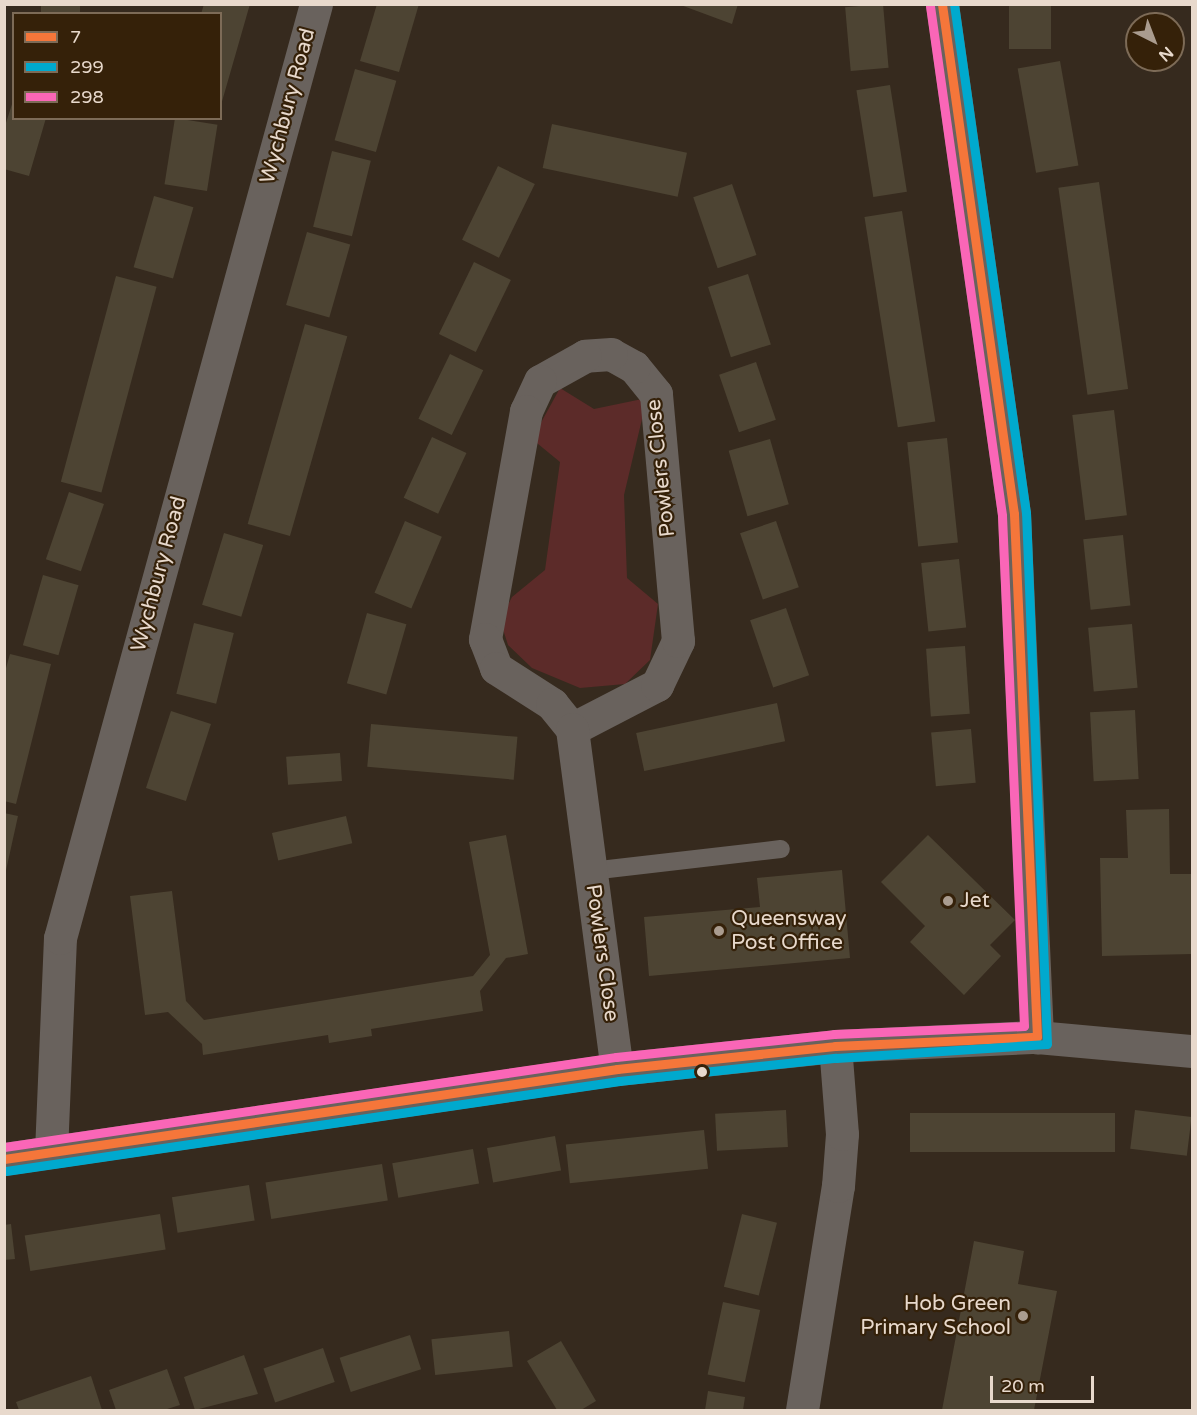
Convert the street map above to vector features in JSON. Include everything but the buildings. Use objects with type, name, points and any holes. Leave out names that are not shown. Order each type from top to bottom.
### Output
[{"type":"street","name":"Wychbury Road","points":[[51,1152],[60,938],[316,4]]},
{"type":"street","points":[[942,4],[1014,514],[1037,1037]]},
{"type":"street","name":"Powlers Close","points":[[572,729],[657,685],[678,641],[657,394],[634,366],[611,354],[585,356],[548,376],[526,411],[485,639],[496,668],[552,704],[572,729],[617,1069]]},
{"type":"street","points":[[4,1159],[617,1069],[835,1046],[1037,1037],[1192,1051]]},
{"type":"street","points":[[802,1410],[838,1186],[842,1134],[835,1046]]},
{"type":"lane","points":[[591,871],[781,849]]},
{"type":"shaded area","points":[[560,388],[594,409],[647,398],[624,495],[627,578],[658,604],[650,660],[625,684],[580,688],[532,668],[508,645],[500,620],[512,597],[545,570],[560,462],[532,439]]},
{"type":"transit line","name":"7","points":[[4,1159],[617,1069],[835,1046],[1037,1037],[1014,514],[942,4]]},
{"type":"transit line","name":"299","points":[[6,1171],[619,1081],[836,1058],[1047,1044],[1026,513],[954,4]]},
{"type":"transit line","name":"298","points":[[4,1147],[616,1057],[834,1034],[1024,1026],[1002,515],[930,6]]},
{"type":"place","name":"Jet","points":[[948,901]]},
{"type":"place","name":"Queensway Post Office","points":[[719,931]]},
{"type":"place","name":"Hob Green Primary School","points":[[1023,1316]]}]
